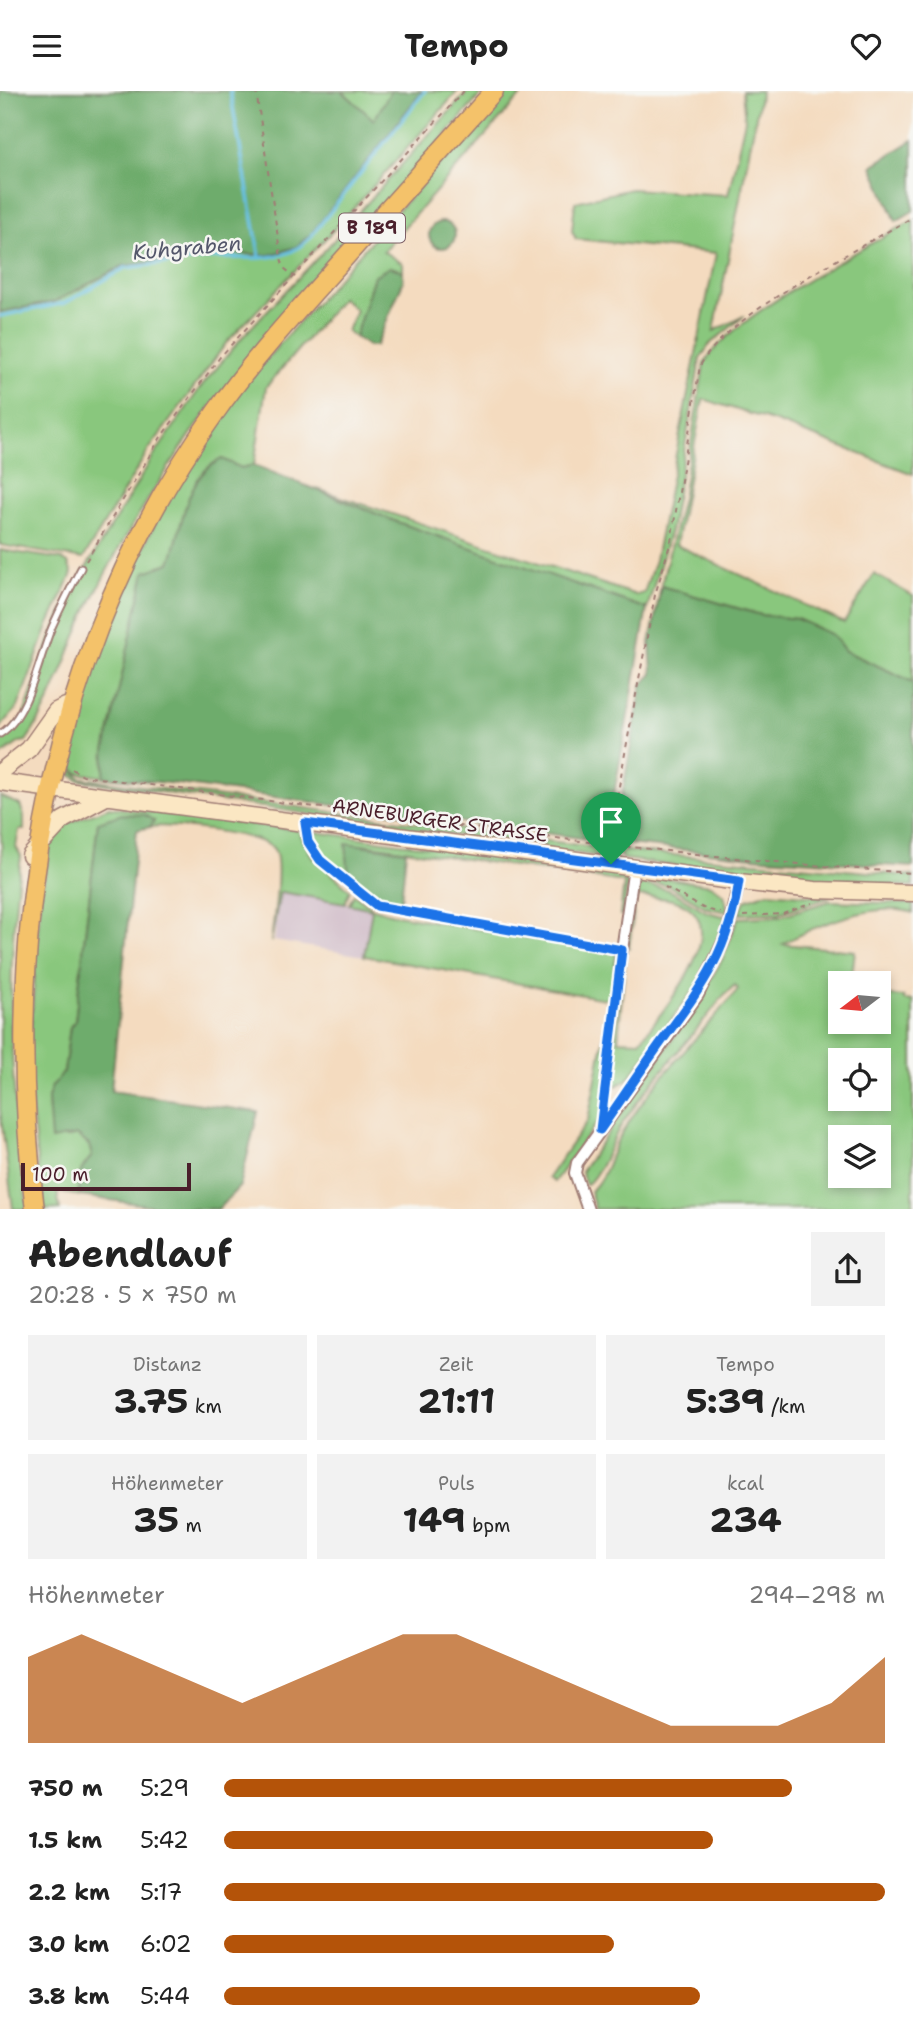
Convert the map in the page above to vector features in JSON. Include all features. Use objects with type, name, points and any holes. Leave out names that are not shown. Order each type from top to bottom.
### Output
[{"type":"main road","name":"B 189","points":[[35,1209],[19,1071],[19,965],[30,856],[66,706],[103,607],[138,535],[216,411],[284,326],[494,91]]},
{"type":"main road","points":[[0,772],[29,750],[56,711],[66,706]]},
{"type":"main road","name":"ARNEBURGER STRASSE","points":[[0,782],[739,881],[827,891],[913,893]]},
{"type":"main road","points":[[30,856],[63,820],[106,797]]},
{"type":"street","points":[[622,950],[634,867]]},
{"type":"street","points":[[588,1209],[575,1173],[577,1163],[698,995],[717,960],[733,915],[739,881]]},
{"type":"lane","points":[[0,734],[16,719],[23,705],[51,629],[82,568]]},
{"type":"lane","points":[[300,822],[308,842],[320,860],[377,906],[622,950]]},
{"type":"path","points":[[256,91],[261,138],[269,163],[279,230],[279,250],[284,268],[296,278]]},
{"type":"path","points":[[82,568],[161,437],[237,337],[296,278],[464,91]]},
{"type":"path","points":[[611,864],[615,808],[628,734],[655,594],[671,541],[700,366],[716,342],[761,308],[913,217]]},
{"type":"path","points":[[69,763],[75,773],[83,776],[612,847],[761,863],[913,873]]},
{"type":"path","points":[[657,885],[675,891],[704,908],[733,915],[783,914],[819,901]]},
{"type":"path","points":[[600,1130],[622,950]]},
{"type":"shaded area","points":[[280,891],[373,908],[364,956],[274,941]]},
{"type":"green space","points":[[0,91],[342,91],[374,120],[391,91],[422,91],[311,234],[296,247],[269,255],[223,253],[123,266],[54,302],[0,312]]},
{"type":"green space","points":[[342,91],[391,91],[374,121]]},
{"type":"green space","points":[[422,91],[458,91],[346,217],[227,342],[148,451],[83,559],[0,545],[0,312],[54,302],[123,266],[223,253],[269,255],[296,247],[311,234]]},
{"type":"green space","points":[[468,91],[484,91],[214,402],[197,426],[148,499],[104,576],[54,691],[36,725],[26,741],[20,742],[0,756],[0,738],[11,731],[23,717],[50,639],[71,593],[151,460],[200,388],[244,335],[324,251]]},
{"type":"green space","points":[[504,91],[525,91],[383,251],[403,264],[403,271],[390,267],[374,276],[355,337],[347,331],[356,310],[342,298],[266,387],[254,465],[241,468],[222,459],[209,467],[199,478],[186,505],[170,563],[159,566],[105,751],[104,777],[78,773],[67,759],[94,652],[166,500],[246,382]]},
{"type":"green space","points":[[742,91],[761,91],[714,331],[744,316],[710,344],[700,359],[671,527],[647,609],[397,522],[314,488],[636,595],[644,593],[655,560],[716,253],[576,239],[572,231],[575,202],[631,189],[728,195],[745,120]]},
{"type":"green space","points":[[913,140],[913,211],[896,221],[872,166]]},
{"type":"green space","points":[[913,220],[913,474],[776,422],[703,399],[676,545],[844,623],[874,574],[913,596],[913,682],[845,651],[833,635],[797,619],[761,615],[661,586],[682,498],[704,364],[718,346],[767,306]]},
{"type":"green space","points":[[442,222],[451,226],[455,235],[451,244],[442,248],[433,244],[429,235],[433,226]]},
{"type":"green space","points":[[390,267],[403,271],[403,282],[376,346],[368,346],[355,337],[374,276]]},
{"type":"green space","points":[[222,459],[241,468],[254,465],[397,522],[647,609],[606,839],[602,841],[178,784],[104,777],[105,751],[145,572],[170,563],[192,490],[209,467]]},
{"type":"green space","points":[[0,550],[61,559],[68,563],[72,574],[49,624],[18,707],[0,728]]},
{"type":"green space","points":[[661,586],[761,615],[797,619],[833,635],[845,651],[913,682],[913,867],[763,858],[618,843],[619,812],[642,685],[652,674],[650,643]]},
{"type":"green space","points":[[64,763],[81,778],[608,849],[597,856],[79,780],[67,772]]},
{"type":"green space","points":[[0,796],[20,805],[24,816],[24,830],[19,830],[16,847],[21,856],[13,944],[11,1033],[17,1121],[28,1209],[13,1209],[0,1110]]},
{"type":"green space","points":[[109,807],[298,830],[312,856],[350,890],[345,903],[280,892],[271,942],[278,869],[275,851],[268,845],[217,831],[150,827],[154,821],[98,822],[75,1021],[70,1027],[64,1072],[48,1099],[49,1114],[66,1138],[77,1135],[89,1145],[92,1156],[78,1190],[81,1196],[57,1192],[60,1209],[42,1209],[28,1070],[40,900],[50,846],[68,823]]},
{"type":"green space","points":[[122,814],[145,815],[154,821],[150,827],[137,830],[111,1091],[258,1112],[240,1186],[218,1209],[175,1209],[81,1196],[78,1179],[92,1156],[89,1145],[77,1135],[51,1140],[48,1098],[52,1086],[64,1072],[70,1027],[75,1021],[98,822]]},
{"type":"green space","points":[[316,832],[624,873],[628,883],[623,915],[620,915],[624,882],[363,844],[348,870],[349,880],[322,858],[310,838]]},
{"type":"green space","points":[[346,843],[406,851],[401,901],[371,899],[349,880]]},
{"type":"green space","points":[[616,850],[913,876],[913,886],[804,880],[695,868],[623,859]]},
{"type":"green space","points":[[644,875],[711,885],[724,894],[728,912],[707,908],[669,886],[637,880]]},
{"type":"green space","points":[[636,883],[669,890],[707,912],[728,917],[698,984],[627,1080],[616,1086],[611,1081],[610,1070],[626,952],[618,1040],[640,1041],[687,975],[701,937],[699,920],[688,907],[670,900],[636,896],[629,948],[626,947]]},
{"type":"green space","points":[[768,892],[831,897],[779,913],[739,914],[745,900]]},
{"type":"green space","points":[[354,894],[373,908],[397,915],[616,953],[604,1113],[554,1182],[548,1178],[588,1120],[611,1000],[364,956],[372,909],[349,904]]},
{"type":"green space","points":[[830,901],[913,904],[913,913],[899,910],[864,912],[828,923],[783,944],[855,951],[852,971],[828,971],[828,1034],[891,1034],[891,996],[913,1001],[913,1209],[595,1209],[590,1191],[603,1174],[630,1119],[738,989],[735,985],[724,995],[646,1091],[618,1131],[596,1174],[586,1185],[581,1172],[695,1007],[723,958],[738,918],[780,916]]},
{"type":"waterway","name":"Kuhgraben","points":[[0,316],[65,303],[125,268],[209,258],[260,258],[230,91]]},
{"type":"waterway","points":[[260,258],[286,253],[309,239],[425,91]]},
{"type":"route","points":[[305,823],[394,835],[611,864],[739,881],[727,934],[717,960],[698,995],[662,1041],[600,1130],[622,950],[377,906],[357,892],[313,852],[305,832],[305,823]]}]
